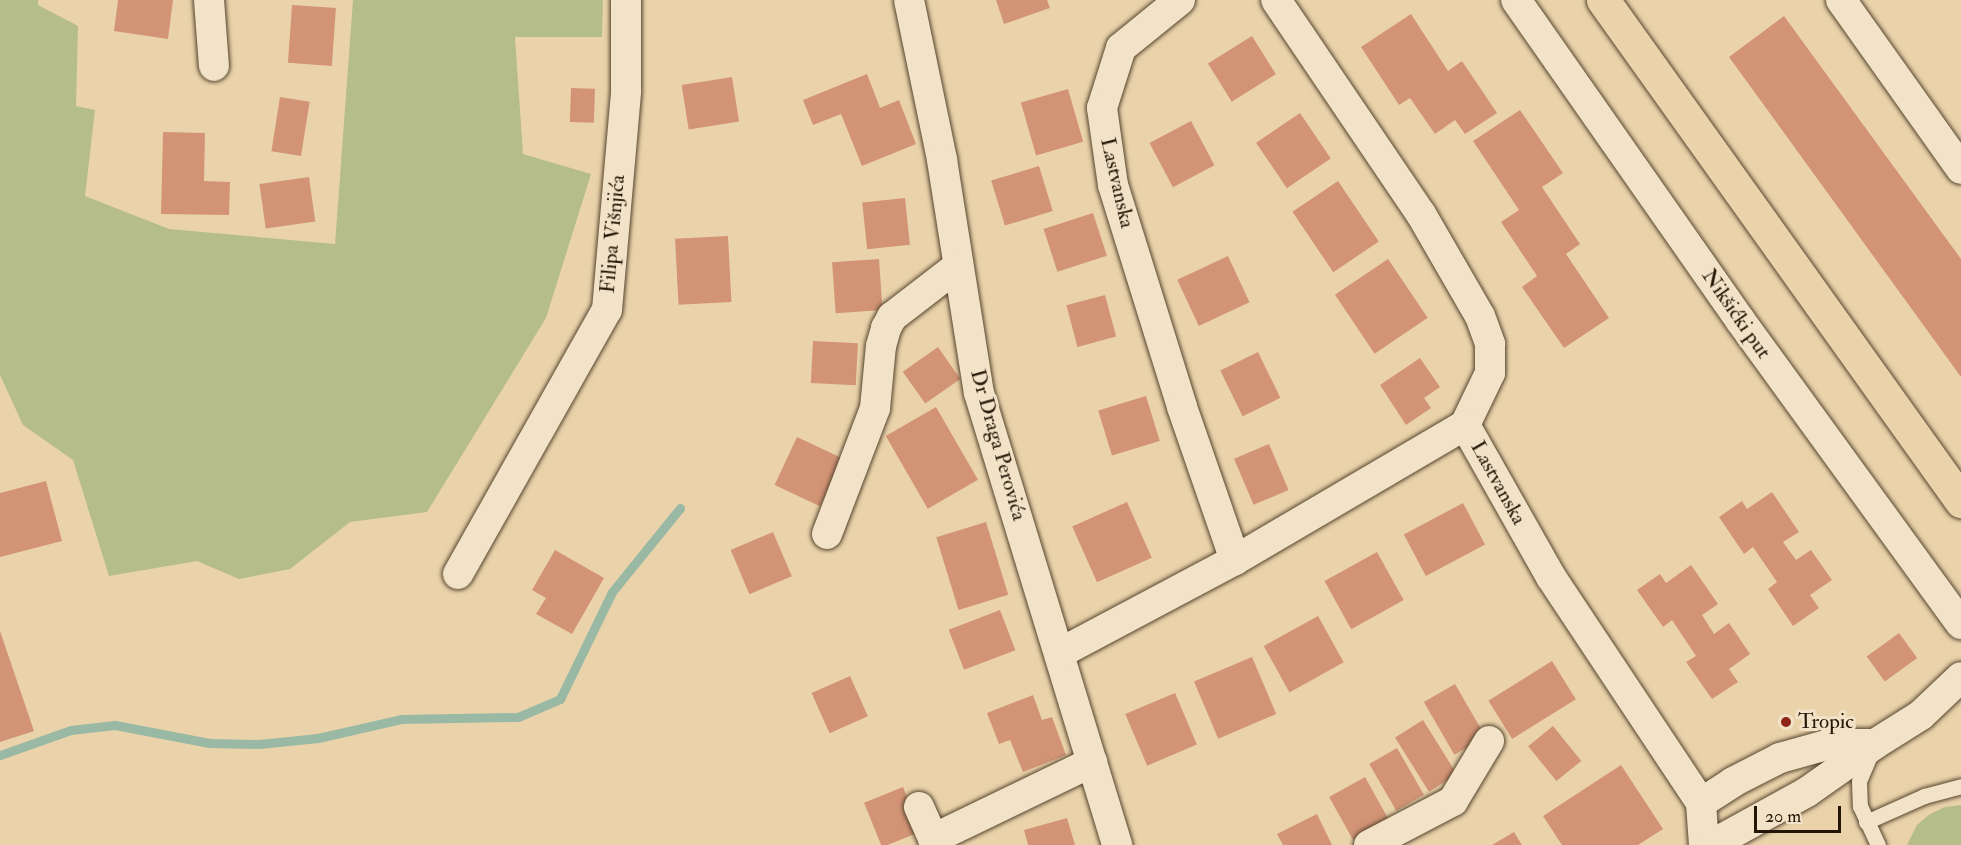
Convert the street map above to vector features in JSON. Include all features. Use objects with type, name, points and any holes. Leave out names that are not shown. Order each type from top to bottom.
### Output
[{"type":"main road","points":[[1603,0],[1961,501]]},
{"type":"street","points":[[209,0],[214,66]]},
{"type":"street","name":"Filipa Višnjića","points":[[458,574],[607,310],[626,91],[626,0]]},
{"type":"street","name":"Dr Draga Perovića","points":[[909,0],[942,160],[979,393],[1117,845]]},
{"type":"street","name":"Lastvanska","points":[[1180,0],[1121,48],[1101,108],[1113,184],[1182,407],[1236,560]]},
{"type":"street","name":"Lastvanska","points":[[1276,0],[1420,214],[1480,316],[1490,344],[1490,373],[1465,425],[1551,577],[1701,803]]},
{"type":"street","name":"Nikšićki put","points":[[1516,0],[1740,320],[1961,624]]},
{"type":"street","points":[[1841,0],[1961,169]]},
{"type":"street","points":[[827,534],[875,408],[881,346],[886,328],[892,317],[958,266]]},
{"type":"street","points":[[1060,654],[1236,560],[1465,425]]},
{"type":"street","points":[[1711,845],[1807,792],[1921,715],[1961,677]]},
{"type":"street","points":[[1369,845],[1453,801],[1489,741]]},
{"type":"street","points":[[1704,845],[1701,803],[1733,782],[1780,758],[1830,744],[1875,744]]},
{"type":"street","points":[[920,807],[935,842],[1092,762]]},
{"type":"lane","points":[[1875,744],[1859,781],[1860,806],[1878,845]]},
{"type":"lane","points":[[1866,822],[1924,796],[1961,786]]},
{"type":"green space","points":[[0,0],[38,0],[38,5],[78,26],[76,106],[95,110],[85,196],[169,229],[335,244],[353,0],[603,0],[602,37],[515,37],[523,154],[591,174],[546,318],[427,512],[350,522],[290,569],[239,579],[197,561],[109,576],[73,460],[23,425],[0,375]]},
{"type":"green space","points":[[1961,805],[1961,845],[1907,845],[1917,825],[1930,814],[1945,807]]},
{"type":"building","points":[[118,0],[173,0],[168,39],[114,31]]},
{"type":"building","points":[[996,0],[1047,0],[1050,8],[1004,24]]},
{"type":"building","points":[[292,5],[336,8],[332,66],[288,63]]},
{"type":"building","points":[[1411,14],[1448,71],[1462,61],[1497,113],[1465,134],[1455,120],[1435,134],[1410,98],[1399,105],[1361,47]]},
{"type":"building","points":[[1784,16],[1961,259],[1961,377],[1729,57]]},
{"type":"building","points":[[1252,36],[1276,74],[1232,102],[1208,64]]},
{"type":"building","points":[[867,74],[880,108],[899,100],[916,144],[862,166],[841,114],[813,125],[803,100]]},
{"type":"building","points":[[732,77],[739,121],[689,129],[682,85]]},
{"type":"building","points":[[571,88],[595,89],[594,123],[570,122]]},
{"type":"building","points":[[1068,89],[1083,142],[1036,155],[1021,103]]},
{"type":"building","points":[[280,97],[310,102],[301,156],[271,151]]},
{"type":"building","points":[[1520,110],[1563,173],[1542,187],[1580,244],[1566,254],[1609,318],[1564,348],[1522,287],[1537,276],[1501,222],[1519,210],[1473,141]]},
{"type":"building","points":[[1300,113],[1331,159],[1287,188],[1256,143]]},
{"type":"building","points":[[1191,121],[1214,165],[1173,187],[1150,143]]},
{"type":"building","points":[[163,132],[205,133],[204,181],[230,182],[229,215],[161,214]]},
{"type":"building","points":[[1039,166],[1053,211],[1005,226],[991,181]]},
{"type":"building","points":[[309,177],[315,222],[266,229],[259,184]]},
{"type":"building","points":[[1338,181],[1379,242],[1333,272],[1292,212]]},
{"type":"building","points":[[905,198],[910,245],[867,249],[862,202]]},
{"type":"building","points":[[1093,213],[1107,256],[1057,272],[1044,229]]},
{"type":"building","points":[[728,236],[731,302],[679,305],[675,239]]},
{"type":"building","points":[[1228,256],[1250,302],[1199,326],[1177,280]]},
{"type":"building","points":[[879,259],[883,310],[836,313],[832,262]]},
{"type":"building","points":[[1388,259],[1428,318],[1375,354],[1335,295]]},
{"type":"building","points":[[1105,295],[1116,337],[1077,347],[1066,305]]},
{"type":"building","points":[[813,341],[858,343],[856,385],[811,383]]},
{"type":"building","points":[[938,347],[960,379],[925,404],[903,372]]},
{"type":"building","points":[[1258,352],[1280,398],[1243,416],[1220,370]]},
{"type":"building","points":[[1420,358],[1440,387],[1424,398],[1431,408],[1406,425],[1380,385]]},
{"type":"building","points":[[1146,396],[1160,441],[1112,456],[1098,411]]},
{"type":"building","points":[[936,407],[978,480],[928,509],[886,436]]},
{"type":"building","points":[[797,437],[842,458],[820,506],[775,485]]},
{"type":"building","points":[[1269,444],[1289,490],[1254,505],[1234,459]]},
{"type":"building","points":[[46,481],[62,541],[0,557],[0,493]]},
{"type":"building","points":[[1772,492],[1799,532],[1783,542],[1796,560],[1811,550],[1832,580],[1810,595],[1819,608],[1793,626],[1768,589],[1777,582],[1753,547],[1744,554],[1719,517],[1742,501],[1747,509]]},
{"type":"building","points":[[1127,502],[1152,558],[1097,582],[1072,526]]},
{"type":"building","points":[[1463,503],[1485,544],[1426,576],[1404,534]]},
{"type":"building","points":[[986,522],[1008,595],[958,610],[936,537]]},
{"type":"building","points":[[773,532],[792,576],[749,594],[731,550]]},
{"type":"building","points":[[555,550],[604,578],[572,634],[536,614],[546,598],[532,590]]},
{"type":"building","points":[[1377,552],[1404,600],[1351,629],[1325,581]]},
{"type":"building","points":[[1691,565],[1718,604],[1702,615],[1714,634],[1729,623],[1750,654],[1729,669],[1738,682],[1712,699],[1686,662],[1696,656],[1672,620],[1663,627],[1637,590],[1660,574],[1666,583]]},
{"type":"building","points":[[1000,610],[1015,650],[964,670],[949,630]]},
{"type":"building","points":[[1318,616],[1344,662],[1289,692],[1264,646]]},
{"type":"building","points":[[0,631],[34,731],[0,742]]},
{"type":"building","points":[[1899,633],[1917,658],[1885,682],[1867,657]]},
{"type":"building","points":[[1252,657],[1276,714],[1218,739],[1194,682]]},
{"type":"building","points":[[1552,661],[1576,699],[1512,739],[1488,701]]},
{"type":"building","points":[[850,676],[868,716],[830,733],[812,693]]},
{"type":"building","points":[[1455,684],[1486,737],[1454,755],[1424,702]]},
{"type":"building","points":[[1175,693],[1197,745],[1147,766],[1125,714]]},
{"type":"building","points":[[1033,695],[1042,720],[1052,717],[1066,755],[1023,772],[1010,740],[999,744],[987,713]]},
{"type":"building","points":[[1423,720],[1457,774],[1429,792],[1395,737]]},
{"type":"building","points":[[1553,726],[1581,761],[1556,781],[1528,746]]},
{"type":"building","points":[[1397,748],[1424,795],[1396,811],[1369,764]]},
{"type":"building","points":[[1621,765],[1663,829],[1638,845],[1562,845],[1543,816]]},
{"type":"building","points":[[1365,777],[1389,820],[1353,840],[1329,797]]},
{"type":"building","points":[[903,787],[921,832],[888,845],[881,845],[864,803]]},
{"type":"building","points":[[1317,814],[1332,845],[1283,845],[1277,834]]},
{"type":"building","points":[[1067,818],[1075,845],[1028,845],[1024,830]]},
{"type":"building","points":[[1514,832],[1522,845],[1492,845]]},
{"type":"waterway","points":[[0,755],[71,730],[115,725],[209,743],[259,744],[318,738],[401,719],[518,717],[560,699],[612,592],[680,508]]},
{"type":"place","name":"Tropic","points":[[1786,722]]}]
